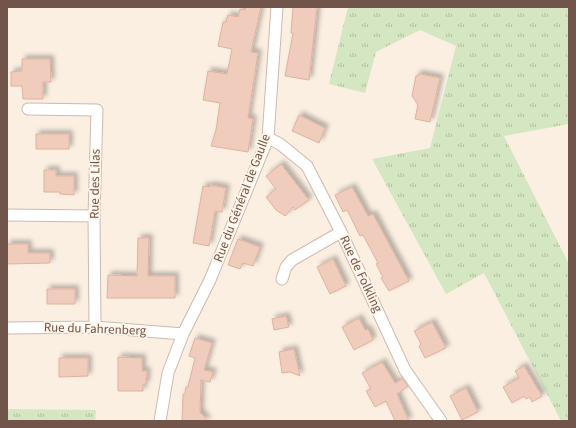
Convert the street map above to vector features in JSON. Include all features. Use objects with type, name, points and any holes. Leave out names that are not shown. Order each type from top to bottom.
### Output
[{"type":"street","name":"Rue du Général de Gaulle","points":[[160,421],[168,373],[183,334],[210,280],[268,138],[277,7]]},
{"type":"street","name":"Rue des Lilas","points":[[28,109],[97,110],[94,216],[95,327]]},
{"type":"street","name":"Rue de Folkling","points":[[268,138],[280,144],[307,166],[342,232],[405,370],[441,421]]},
{"type":"street","points":[[7,216],[94,216]]},
{"type":"street","points":[[282,279],[286,267],[292,260],[342,232]]},
{"type":"street","name":"Rue du Fahrenberg","points":[[7,328],[95,327],[183,334]]},
{"type":"green space","points":[[348,7],[569,7],[569,124],[504,136],[569,264],[569,421],[561,421],[484,273],[446,294],[372,159],[430,148],[456,46],[420,30],[376,52],[365,93],[329,84]]},
{"type":"green space","points":[[7,409],[96,410],[95,421],[7,421]]},
{"type":"building","points":[[246,7],[261,7],[251,52],[258,53],[248,118],[253,119],[248,152],[211,146],[216,130],[220,103],[203,100],[208,71],[227,74],[232,49],[218,46],[223,22],[226,22],[228,15],[238,17],[240,9],[245,10]]},
{"type":"building","points":[[293,7],[317,7],[309,80],[285,76],[293,33],[291,33]]},
{"type":"building","points":[[22,59],[50,59],[51,82],[43,82],[43,99],[23,99],[22,86],[11,86],[11,72],[22,71]]},
{"type":"building","points":[[420,74],[440,78],[430,122],[415,119],[418,105],[412,96],[416,76]]},
{"type":"building","points":[[299,115],[325,128],[319,143],[292,131]]},
{"type":"building","points":[[36,134],[69,134],[69,149],[36,149]]},
{"type":"building","points":[[281,164],[309,200],[295,210],[293,207],[285,216],[276,210],[266,197],[276,189],[266,176]]},
{"type":"building","points":[[44,170],[56,170],[56,176],[74,176],[74,195],[60,194],[60,192],[44,192]]},
{"type":"building","points":[[210,185],[226,188],[222,212],[215,211],[209,246],[193,243],[203,186],[210,187]]},
{"type":"building","points":[[352,187],[368,216],[373,214],[409,281],[389,291],[381,278],[383,277],[376,264],[378,263],[363,235],[360,236],[347,210],[343,212],[335,195]]},
{"type":"building","points":[[138,238],[149,238],[148,276],[175,276],[175,298],[107,298],[108,275],[137,276]]},
{"type":"building","points":[[238,239],[260,247],[253,266],[243,263],[240,269],[228,265]]},
{"type":"building","points":[[7,244],[28,244],[28,253],[50,253],[50,263],[7,264]]},
{"type":"building","points":[[333,259],[346,286],[330,294],[317,267]]},
{"type":"building","points":[[47,289],[75,289],[75,304],[47,304]]},
{"type":"building","points":[[286,316],[289,327],[274,330],[272,319]]},
{"type":"building","points":[[359,318],[365,330],[368,329],[373,340],[354,350],[342,327]]},
{"type":"building","points":[[432,322],[446,348],[425,358],[419,346],[421,344],[414,331]]},
{"type":"building","points":[[195,338],[212,343],[204,370],[213,372],[210,382],[201,380],[200,412],[208,421],[182,421],[183,394],[185,394],[186,387],[188,387],[195,358],[189,356]]},
{"type":"building","points":[[294,349],[300,376],[290,372],[282,373],[279,352]]},
{"type":"building","points":[[118,357],[142,358],[142,371],[147,371],[146,384],[143,384],[143,391],[118,391]]},
{"type":"building","points":[[59,358],[88,358],[88,376],[59,377]]},
{"type":"building","points":[[382,362],[395,383],[403,379],[408,386],[397,394],[409,421],[395,421],[386,401],[375,407],[366,391],[371,389],[362,373]]},
{"type":"building","points":[[524,366],[542,396],[532,402],[530,397],[526,399],[524,396],[512,403],[503,387],[519,378],[515,371]]},
{"type":"building","points":[[466,388],[478,412],[462,420],[450,396]]}]
